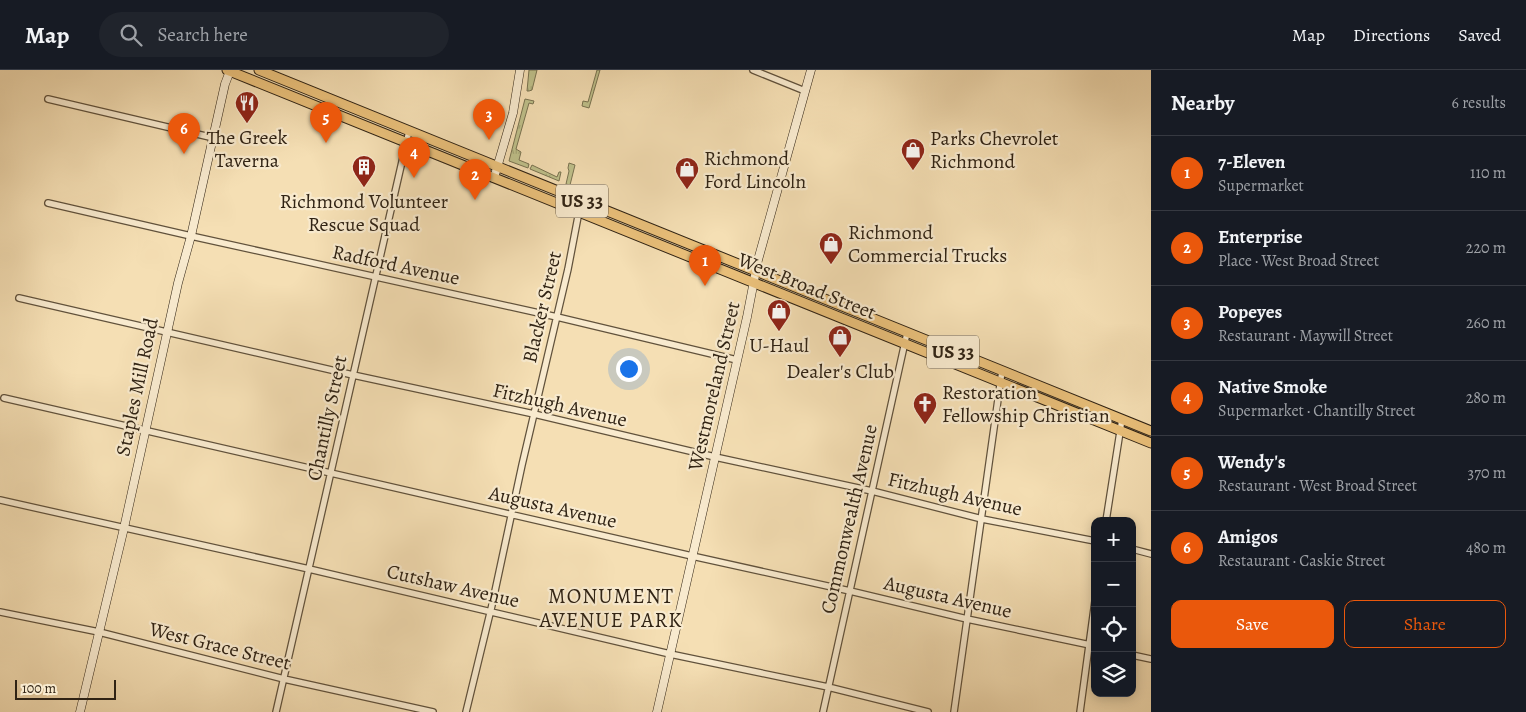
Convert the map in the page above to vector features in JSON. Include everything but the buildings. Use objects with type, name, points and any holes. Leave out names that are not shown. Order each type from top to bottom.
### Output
[{"type":"main road","name":"West Broad Street","points":[[229,70],[1151,443]]},
{"type":"main road","name":"West Broad Street","points":[[259,70],[268,72],[497,167],[1151,431]]},
{"type":"street","name":"Staples Mill Road","points":[[80,712],[124,528],[178,283],[191,236],[229,70]]},
{"type":"street","points":[[494,178],[513,113],[520,70]]},
{"type":"street","points":[[753,70],[805,92]]},
{"type":"street","name":"Westmoreland Street","points":[[656,712],[756,272],[811,70]]},
{"type":"street","points":[[48,99],[214,138]]},
{"type":"street","name":"Chantilly Street","points":[[276,712],[409,130]]},
{"type":"street","name":"Blacker Street","points":[[466,712],[557,317],[581,201]]},
{"type":"street","name":"Radford Avenue","points":[[48,203],[557,317],[737,360]]},
{"type":"street","name":"Fitzhugh Avenue","points":[[18,298],[872,491],[982,519],[1091,540]]},
{"type":"street","name":"Commonwealth Avenue","points":[[823,712],[907,333]]},
{"type":"street","points":[[954,712],[1002,371]]},
{"type":"street","name":"Augusta Avenue","points":[[4,398],[1091,646]]},
{"type":"street","points":[[1107,517],[1122,419]]},
{"type":"street","name":"Cutshaw Avenue","points":[[0,500],[309,569],[670,654],[828,687],[928,712]]},
{"type":"street","points":[[1136,550],[1151,554]]},
{"type":"street","name":"West Grace Street","points":[[0,612],[99,632],[284,678],[432,712]]},
{"type":"street","points":[[1080,712],[1091,652]]},
{"type":"street","points":[[1136,656],[1151,659]]},
{"type":"green space","points":[[529,70],[537,70],[532,90],[527,91]]},
{"type":"green space","points":[[597,70],[600,70],[589,108],[582,106],[583,101],[588,102]]},
{"type":"green space","points":[[525,99],[534,101],[533,104],[529,103],[516,149],[521,152],[519,160],[529,164],[528,168],[509,161]]},
{"type":"green space","points":[[569,163],[575,165],[570,185],[566,184]]},
{"type":"green space","points":[[532,165],[557,177],[559,172],[561,172],[559,181],[530,169]]},
{"type":"place","name":"The Greek Taverna","points":[[247,124]]},
{"type":"place","name":"Popeyes","points":[[489,140]]},
{"type":"place","name":"Wendy's","points":[[326,143]]},
{"type":"place","name":"Amigos","points":[[184,154]]},
{"type":"place","name":"Parks Chevrolet Richmond","points":[[913,171]]},
{"type":"place","name":"Native Smoke","points":[[414,178]]},
{"type":"place","name":"Richmond Volunteer Rescue Squad","points":[[364,188]]},
{"type":"place","name":"Richmond Ford Lincoln","points":[[687,190]]},
{"type":"place","name":"Enterprise","points":[[475,200]]},
{"type":"place","name":"Richmond Commercial Trucks","points":[[831,265]]},
{"type":"place","name":"7-Eleven","points":[[705,286]]},
{"type":"place","name":"U-Haul","points":[[779,332]]},
{"type":"place","name":"Dealer's Club","points":[[840,358]]},
{"type":"place","name":"Restoration Fellowship Christian","points":[[925,425]]},
{"type":"district","name":"MONUMENT AVENUE PARK","points":[[611,608]]}]
